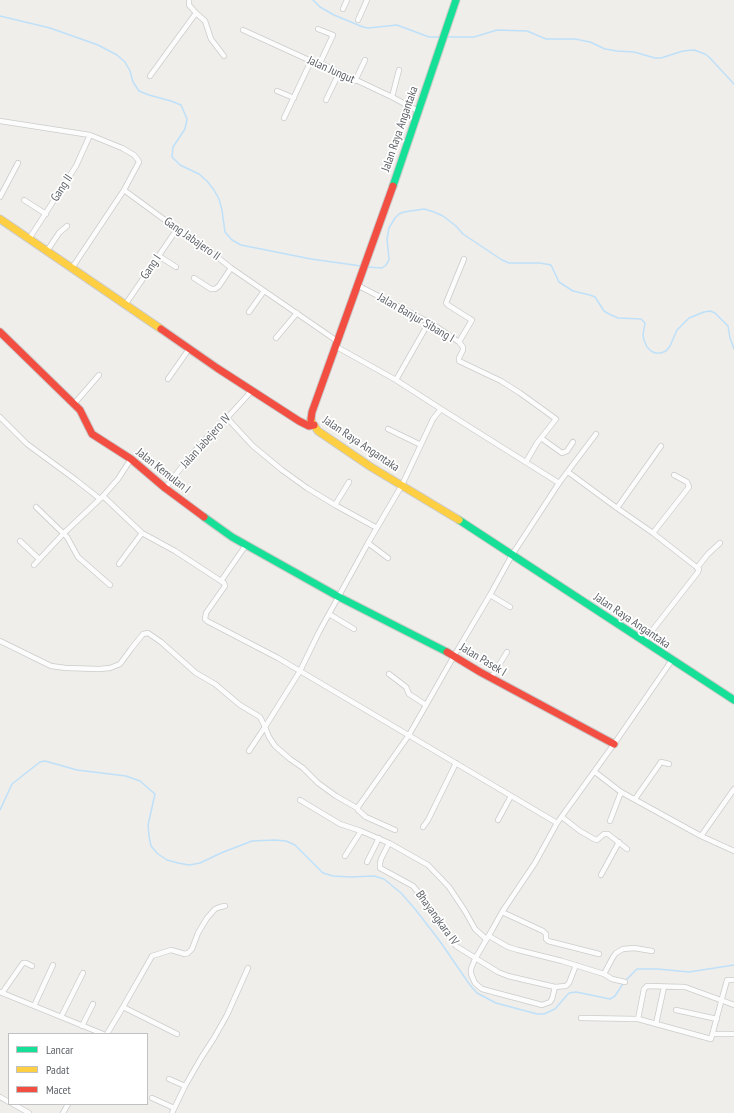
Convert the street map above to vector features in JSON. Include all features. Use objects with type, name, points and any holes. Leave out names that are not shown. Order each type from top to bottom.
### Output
[{"type":"street","points":[[189,0],[189,5],[205,21],[211,39],[224,56]]},
{"type":"street","points":[[344,9],[347,0]]},
{"type":"street","points":[[358,20],[367,0]]},
{"type":"street","name":"Jalan Raya Angantaka","points":[[456,0],[361,275],[362,287],[336,344],[312,412],[311,421],[318,431],[371,466],[475,530],[734,700]]},
{"type":"street","points":[[150,76],[196,13]]},
{"type":"street","points":[[318,29],[333,36],[320,63]]},
{"type":"street","name":"Jalan Jungut","points":[[243,30],[311,61],[320,63],[418,111]]},
{"type":"street","points":[[356,81],[365,60]]},
{"type":"street","points":[[284,118],[311,61]]},
{"type":"street","points":[[392,97],[399,70]]},
{"type":"street","points":[[326,100],[340,73]]},
{"type":"street","points":[[277,91],[294,98]]},
{"type":"street","points":[[0,121],[90,135],[122,148],[134,155],[138,160],[138,163],[124,190],[72,268]]},
{"type":"street","name":"Gang II","points":[[29,239],[76,166],[90,135]]},
{"type":"street","points":[[0,198],[18,163]]},
{"type":"street","name":"Gang Jabajero II","points":[[124,190],[297,313],[336,344],[559,483]]},
{"type":"street","points":[[24,200],[46,214]]},
{"type":"street","points":[[0,219],[189,349],[250,393],[298,421],[309,426],[314,425]]},
{"type":"street","points":[[47,251],[67,226]]},
{"type":"street","name":"Gang I","points":[[125,305],[177,229]]},
{"type":"street","points":[[159,256],[176,267]]},
{"type":"street","points":[[459,342],[472,320],[446,303],[464,259]]},
{"type":"street","points":[[194,278],[215,290],[232,268]]},
{"type":"street","name":"Jalan Banjur Sibang I","points":[[362,287],[429,322],[459,342],[463,349],[459,361],[508,385],[556,419],[541,438]]},
{"type":"street","points":[[249,312],[264,291]]},
{"type":"street","points":[[276,338],[297,313]]},
{"type":"street","points":[[396,380],[429,322]]},
{"type":"street","name":"Jalan Kemulan I","points":[[0,332],[74,404],[82,413],[92,434],[131,459],[165,488],[232,537],[339,597]]},
{"type":"street","points":[[168,379],[189,349]]},
{"type":"street","points":[[74,404],[99,375]]},
{"type":"street","name":"Jalan Jabejero IV","points":[[165,488],[210,434],[250,393]]},
{"type":"street","points":[[249,751],[300,671],[319,632],[402,485],[434,419],[441,409]]},
{"type":"street","points":[[0,417],[27,444],[102,498],[142,533],[221,581],[225,586],[206,613],[205,619],[207,621],[278,658],[557,823]]},
{"type":"street","points":[[227,418],[253,446],[277,466],[307,488],[377,528]]},
{"type":"street","points":[[388,429],[421,445]]},
{"type":"street","points":[[357,808],[409,735],[490,596],[512,555],[559,483],[596,434]]},
{"type":"street","points":[[526,462],[541,438],[562,453],[567,451],[573,442]]},
{"type":"street","points":[[616,508],[661,446]]},
{"type":"street","points":[[34,564],[63,534],[102,498],[131,459]]},
{"type":"street","points":[[568,472],[616,508],[653,533],[699,569],[644,641]]},
{"type":"street","points":[[653,533],[689,487],[687,482],[674,475]]},
{"type":"street","points":[[335,505],[349,482]]},
{"type":"street","points":[[36,507],[68,539],[78,557],[110,585]]},
{"type":"street","points":[[119,564],[142,533]]},
{"type":"street","points":[[20,541],[39,559]]},
{"type":"street","points":[[368,543],[388,558]]},
{"type":"street","points":[[697,568],[708,554],[720,543]]},
{"type":"street","points":[[221,581],[246,545]]},
{"type":"street","points":[[490,596],[510,607]]},
{"type":"street","name":"Jalan Pasek I","points":[[339,597],[454,656],[491,678],[614,744]]},
{"type":"street","points":[[329,614],[354,629]]},
{"type":"street","points":[[0,641],[51,666],[99,669],[110,668],[120,664],[144,634],[148,633],[161,642],[196,673],[215,684],[240,705],[260,717],[269,737],[276,746],[318,782],[336,796],[357,808],[366,817],[395,830]]},
{"type":"street","points":[[491,678],[507,652]]},
{"type":"street","points":[[555,987],[550,1002],[542,1006],[482,989],[475,983],[471,974],[472,966],[502,912],[535,863],[557,823],[595,772],[672,660]]},
{"type":"street","points":[[389,674],[406,687],[409,694],[426,705]]},
{"type":"street","points":[[635,799],[661,762],[669,764]]},
{"type":"street","points":[[423,827],[456,764]]},
{"type":"street","points":[[595,772],[621,792],[702,836],[734,851]]},
{"type":"street","points":[[702,836],[734,789]]},
{"type":"street","points":[[610,821],[621,792]]},
{"type":"street","points":[[498,820],[511,796]]},
{"type":"street","points":[[300,800],[340,824],[379,838],[428,865],[449,887],[475,929],[488,938],[508,947],[576,965],[604,974],[612,979],[625,982]]},
{"type":"street","points":[[562,817],[580,831],[596,840],[606,834],[627,849]]},
{"type":"street","points":[[345,856],[361,831]]},
{"type":"street","points":[[367,862],[379,838]]},
{"type":"street","points":[[601,875],[619,842]]},
{"type":"street","name":"Bhayangkara IV","points":[[389,843],[381,859],[380,868],[413,886],[435,913],[453,944],[475,959]]},
{"type":"street","points":[[108,1033],[152,956],[171,950],[185,954],[188,953],[207,918],[215,909],[225,906]]},
{"type":"street","points":[[502,912],[543,931],[546,934],[546,939],[548,941],[599,954]]},
{"type":"street","points":[[604,974],[613,956],[623,949],[634,948],[652,951]]},
{"type":"street","points":[[475,959],[508,976],[555,987],[567,985],[576,965]]},
{"type":"street","points":[[32,966],[26,962],[23,963],[1,992],[100,1033]]},
{"type":"street","points":[[34,1006],[53,964]]},
{"type":"street","points":[[172,1113],[185,1086],[227,1014],[248,968]]},
{"type":"street","points":[[61,1017],[83,973]]},
{"type":"street","points":[[581,1018],[638,1019],[712,1039],[727,980],[734,980]]},
{"type":"street","points":[[638,1019],[646,987],[685,987],[734,1005]]},
{"type":"street","points":[[656,1024],[664,987]]},
{"type":"street","points":[[82,1026],[93,1004]]},
{"type":"street","points":[[123,1007],[177,1034]]},
{"type":"street","points":[[676,1010],[717,1019]]},
{"type":"street","points":[[713,1034],[734,1034]]},
{"type":"street","points":[[169,1079],[185,1086]]},
{"type":"street","points":[[152,1098],[174,1108]]},
{"type":"street","points":[[23,1106],[29,1113]]},
{"type":"waterway","points":[[313,0],[320,7],[334,15],[363,27],[368,28],[397,25],[429,37],[441,37]]},
{"type":"waterway","points":[[0,16],[50,28],[98,45],[117,55],[125,62],[130,71],[133,82],[139,91],[181,105],[187,119],[185,129],[173,147],[172,157],[180,165],[199,174],[214,190],[219,199],[222,210],[225,232],[232,240],[241,245],[311,259],[361,266]]},
{"type":"waterway","points":[[446,37],[474,37],[497,30],[527,31],[546,39],[575,39],[590,42],[605,49],[634,52],[655,58],[661,58],[683,51],[694,50],[709,57],[734,84]]},
{"type":"waterway","points":[[367,267],[382,268],[388,262],[387,239],[389,228],[395,218],[404,212],[424,209],[443,216],[456,226],[463,234],[502,260],[509,263],[540,263],[551,265],[559,282],[573,291],[595,297],[604,311],[618,318],[641,319],[645,323],[643,335],[644,340],[647,347],[655,353],[666,351],[670,346],[677,330],[689,318],[710,311],[715,313],[728,326],[734,349]]},
{"type":"waterway","points":[[0,810],[12,784],[40,762],[45,761],[77,770],[126,776],[140,781],[155,794],[148,825],[151,846],[158,854],[167,860],[189,865],[200,863],[252,841],[275,840],[286,841],[295,845],[323,873],[333,876],[374,876],[384,879],[401,893],[415,909],[477,993],[496,1003],[537,1014],[544,1014],[555,1009],[569,993],[576,992],[610,999],[615,996],[624,982],[637,969],[658,969],[689,972],[734,965]]},
{"type":"traffic: fast","points":[[393,186],[456,0]]},
{"type":"traffic: fast","points":[[204,517],[232,537],[339,597],[447,652]]},
{"type":"traffic: fast","points":[[459,520],[734,700]]},
{"type":"traffic: slow","points":[[0,219],[161,329]]},
{"type":"traffic: slow","points":[[311,419],[318,431],[371,467],[459,520]]},
{"type":"traffic: jam","points":[[311,419],[312,412],[393,186]]},
{"type":"traffic: jam","points":[[161,329],[217,368],[299,421],[309,426],[314,425]]},
{"type":"traffic: jam","points":[[0,332],[80,410],[92,434],[131,459],[165,488],[204,517]]},
{"type":"traffic: jam","points":[[447,652],[480,672],[614,744]]}]
